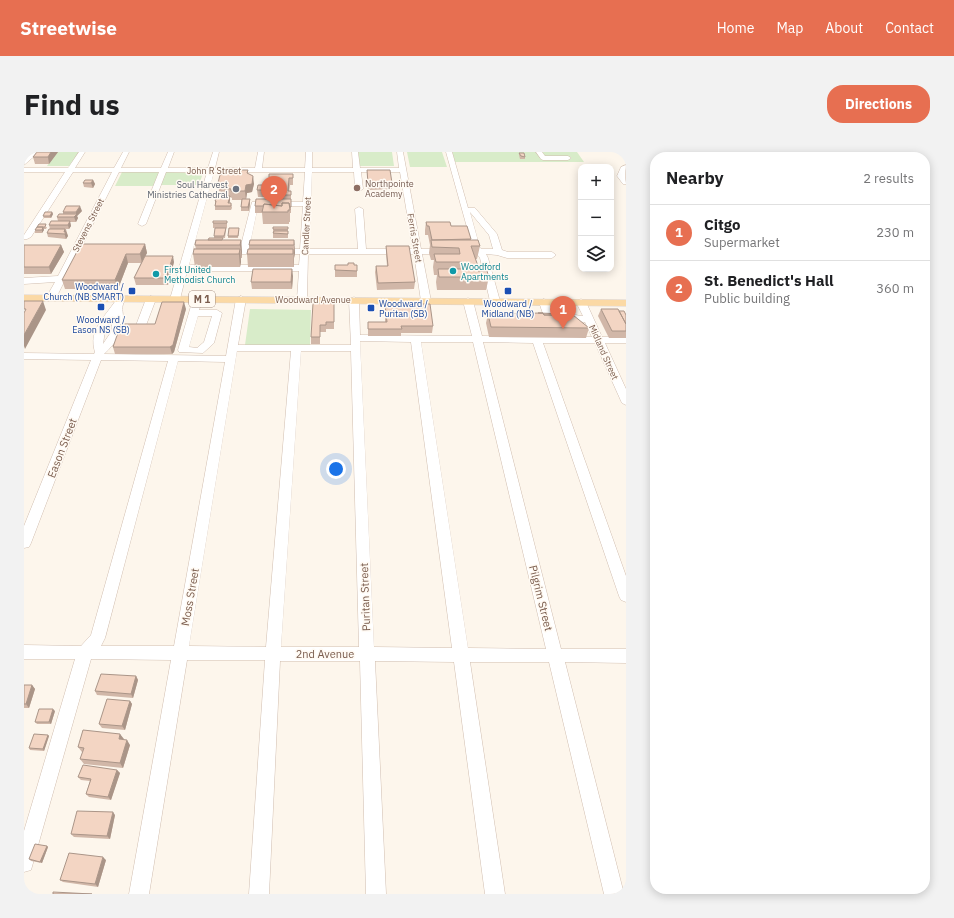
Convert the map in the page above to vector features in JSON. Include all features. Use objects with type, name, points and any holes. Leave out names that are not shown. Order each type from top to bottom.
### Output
[{"type":"main road","name":"Woodward Avenue","points":[[26,301],[51,298],[119,303],[151,299],[302,299],[626,303]]},
{"type":"street","points":[[24,163],[26,163],[35,153],[28,152]]},
{"type":"street","points":[[27,237],[82,152]]},
{"type":"street","name":"Stevens Street","points":[[51,298],[126,152]]},
{"type":"street","points":[[142,224],[170,152]]},
{"type":"street","points":[[175,299],[216,152]]},
{"type":"street","points":[[258,170],[261,152]]},
{"type":"street","name":"Candler Street","points":[[302,299],[309,152]]},
{"type":"street","points":[[355,152],[359,189]]},
{"type":"street","name":"Ferris Street","points":[[400,152],[426,301]]},
{"type":"street","points":[[449,152],[469,210],[493,234],[498,252]]},
{"type":"street","points":[[540,152],[543,158],[567,155],[574,164]]},
{"type":"street","points":[[459,164],[476,248],[484,258],[495,301]]},
{"type":"street","points":[[626,167],[623,168],[621,176],[626,182]]},
{"type":"street","name":"John R Street","points":[[24,170],[403,170]]},
{"type":"street","points":[[244,251],[255,204],[307,204]]},
{"type":"street","points":[[359,209],[362,251]]},
{"type":"street","points":[[188,251],[418,251],[498,252],[507,255],[552,255]]},
{"type":"street","points":[[184,268],[304,268]]},
{"type":"street","points":[[24,281],[60,279]]},
{"type":"street","points":[[140,328],[151,299]]},
{"type":"street","points":[[194,313],[198,299]]},
{"type":"street","name":"Moss Street","points":[[139,894],[241,299]]},
{"type":"street","name":"Puritan Street","points":[[354,300],[376,894]]},
{"type":"street","name":"Pilgrim Street","points":[[468,301],[614,894]]},
{"type":"street","points":[[544,302],[552,318],[589,319]]},
{"type":"street","name":"Midland Street","points":[[581,302],[626,401]]},
{"type":"street","name":"Eason Street","points":[[98,354],[108,346],[112,339],[119,320],[119,303]]},
{"type":"street","name":"Eason Street","points":[[24,544],[98,354],[97,339],[105,320],[119,303]]},
{"type":"street","points":[[416,339],[494,894]]},
{"type":"street","points":[[24,356],[98,354],[174,358],[416,339],[626,340]]},
{"type":"street","points":[[537,340],[626,596]]},
{"type":"street","points":[[259,894],[273,653],[296,348]]},
{"type":"street","points":[[24,863],[85,652],[98,638],[174,358]]},
{"type":"street","name":"2nd Avenue","points":[[24,652],[626,656]]},
{"type":"green space","points":[[57,152],[79,152],[70,166],[47,166]]},
{"type":"green space","points":[[358,152],[392,152],[394,166],[359,166]]},
{"type":"green space","points":[[407,152],[442,152],[447,167],[410,167]]},
{"type":"green space","points":[[452,152],[577,152],[584,162],[455,162]]},
{"type":"green space","points":[[122,172],[160,172],[154,186],[115,186]]},
{"type":"green space","points":[[166,172],[203,173],[199,185],[160,185]]},
{"type":"green space","points":[[250,309],[311,310],[310,345],[245,345]]},
{"type":"building","points":[[37,152],[51,152],[48,157],[33,157]]},
{"type":"building","points":[[519,153],[524,153],[525,157],[521,156]]},
{"type":"building","points":[[226,170],[248,170],[247,173],[253,176],[252,184],[246,185],[245,191],[231,191],[231,189],[222,188],[222,185],[218,183],[220,175],[225,173]]},
{"type":"building","points":[[367,170],[390,170],[392,183],[368,184]]},
{"type":"building","points":[[269,174],[293,174],[293,178],[289,178],[288,191],[291,191],[291,195],[266,195],[268,190],[257,190],[258,185],[270,185],[271,179]]},
{"type":"building","points":[[85,180],[93,180],[91,183],[83,183]]},
{"type":"building","points":[[226,194],[226,196],[230,196],[228,203],[231,203],[231,206],[215,206],[215,201],[218,195]]},
{"type":"building","points":[[242,199],[250,199],[248,207],[241,207]]},
{"type":"building","points":[[256,199],[291,199],[291,207],[289,203],[282,203],[282,206],[264,204],[263,206],[255,206]]},
{"type":"building","points":[[282,203],[289,203],[290,210],[288,210],[288,212],[262,212],[264,204],[282,206]]},
{"type":"building","points":[[66,206],[80,206],[76,212],[63,212]]},
{"type":"building","points":[[45,212],[52,212],[50,216],[43,216]]},
{"type":"building","points":[[59,214],[77,214],[74,217],[57,217]]},
{"type":"building","points":[[51,221],[70,221],[68,225],[49,225]]},
{"type":"building","points":[[213,221],[227,221],[227,223],[213,223]]},
{"type":"building","points":[[426,222],[450,222],[451,226],[467,226],[471,239],[432,240],[429,226],[427,226]]},
{"type":"building","points":[[39,224],[46,224],[45,227],[37,227]]},
{"type":"building","points":[[37,227],[43,227],[42,230],[35,230]]},
{"type":"building","points":[[273,227],[288,227],[288,229],[273,229]]},
{"type":"building","points":[[215,228],[226,228],[224,236],[214,236]]},
{"type":"building","points":[[229,228],[239,228],[238,236],[228,236]]},
{"type":"building","points":[[49,229],[65,229],[64,232],[66,232],[65,234],[47,233]]},
{"type":"building","points":[[274,231],[288,231],[288,234],[273,233]]},
{"type":"building","points":[[209,238],[223,238],[222,240],[208,240]]},
{"type":"building","points":[[196,240],[241,240],[240,245],[195,245]]},
{"type":"building","points":[[250,240],[294,240],[294,245],[249,245]]},
{"type":"building","points":[[431,240],[478,240],[480,246],[471,246],[479,269],[477,269],[478,271],[487,271],[489,277],[439,277],[438,269],[464,269],[462,262],[436,262],[434,254],[460,254],[459,248],[432,247]]},
{"type":"building","points":[[81,244],[145,244],[140,254],[126,254],[115,280],[62,280]]},
{"type":"building","points":[[24,245],[61,245],[49,267],[24,267]]},
{"type":"building","points":[[386,246],[409,246],[415,282],[378,283],[376,266],[388,266]]},
{"type":"building","points":[[194,249],[240,249],[239,254],[193,254]]},
{"type":"building","points":[[248,249],[293,249],[293,254],[247,254]]},
{"type":"building","name":"First United Methodist Church","points":[[145,256],[173,256],[166,278],[134,278]]},
{"type":"building","points":[[348,263],[354,263],[354,265],[357,265],[357,271],[335,270],[335,265],[348,265]]},
{"type":"building","points":[[253,269],[292,269],[291,282],[251,282]]},
{"type":"building","points":[[24,301],[43,301],[24,335],[24,313],[26,309],[24,309]]},
{"type":"building","points":[[162,302],[184,302],[173,345],[170,347],[113,347],[121,324],[155,324]]},
{"type":"building","points":[[313,303],[334,303],[334,322],[326,322],[326,325],[320,325],[320,337],[311,337]]},
{"type":"building","points":[[385,304],[430,304],[433,326],[401,326],[402,329],[368,329],[368,322],[387,322]]},
{"type":"building","points":[[601,309],[618,309],[626,324],[626,331],[612,331]]},
{"type":"building","points":[[619,311],[624,311],[626,315],[626,324]]},
{"type":"building","points":[[543,313],[566,314],[568,315],[544,315]]},
{"type":"building","points":[[543,313],[544,315],[573,315],[589,328],[491,327],[488,314]]},
{"type":"building","points":[[101,674],[136,676],[131,694],[95,691]]},
{"type":"building","points":[[24,685],[32,685],[26,704],[24,704]]},
{"type":"building","points":[[107,699],[130,701],[122,726],[99,724]]},
{"type":"building","points":[[39,709],[53,709],[49,722],[35,722]]},
{"type":"building","points":[[83,730],[120,734],[119,739],[127,740],[120,763],[80,759],[84,748],[78,747]]},
{"type":"building","points":[[34,734],[48,735],[43,749],[29,748]]},
{"type":"building","points":[[83,765],[117,770],[108,797],[86,794],[91,779],[78,777]]},
{"type":"building","points":[[77,811],[113,812],[107,836],[71,834]]},
{"type":"building","points":[[35,844],[47,846],[40,862],[29,859]]},
{"type":"building","points":[[69,853],[103,857],[95,884],[60,880]]},
{"type":"building","points":[[53,892],[92,894],[53,894]]},
{"type":"place","name":"Northpointe Academy","points":[[357,188]]},
{"type":"place","name":"Soul Harvest Ministries Cathedral","points":[[236,189]]},
{"type":"place","name":"St. Benedict's Hall","points":[[274,209]]},
{"type":"place","name":"Woodford Apartments","points":[[453,271]]},
{"type":"place","name":"First United Methodist Church","points":[[156,274]]},
{"type":"place","name":"Woodward / Church (NB SMART)","points":[[132,291]]},
{"type":"place","name":"Woodward / Midland (NB)","points":[[508,291]]},
{"type":"place","name":"Woodward / Eason NS (SB)","points":[[101,307]]},
{"type":"place","name":"Woodward / Puritan (SB)","points":[[371,308]]},
{"type":"place","name":"Citgo","points":[[563,329]]}]
